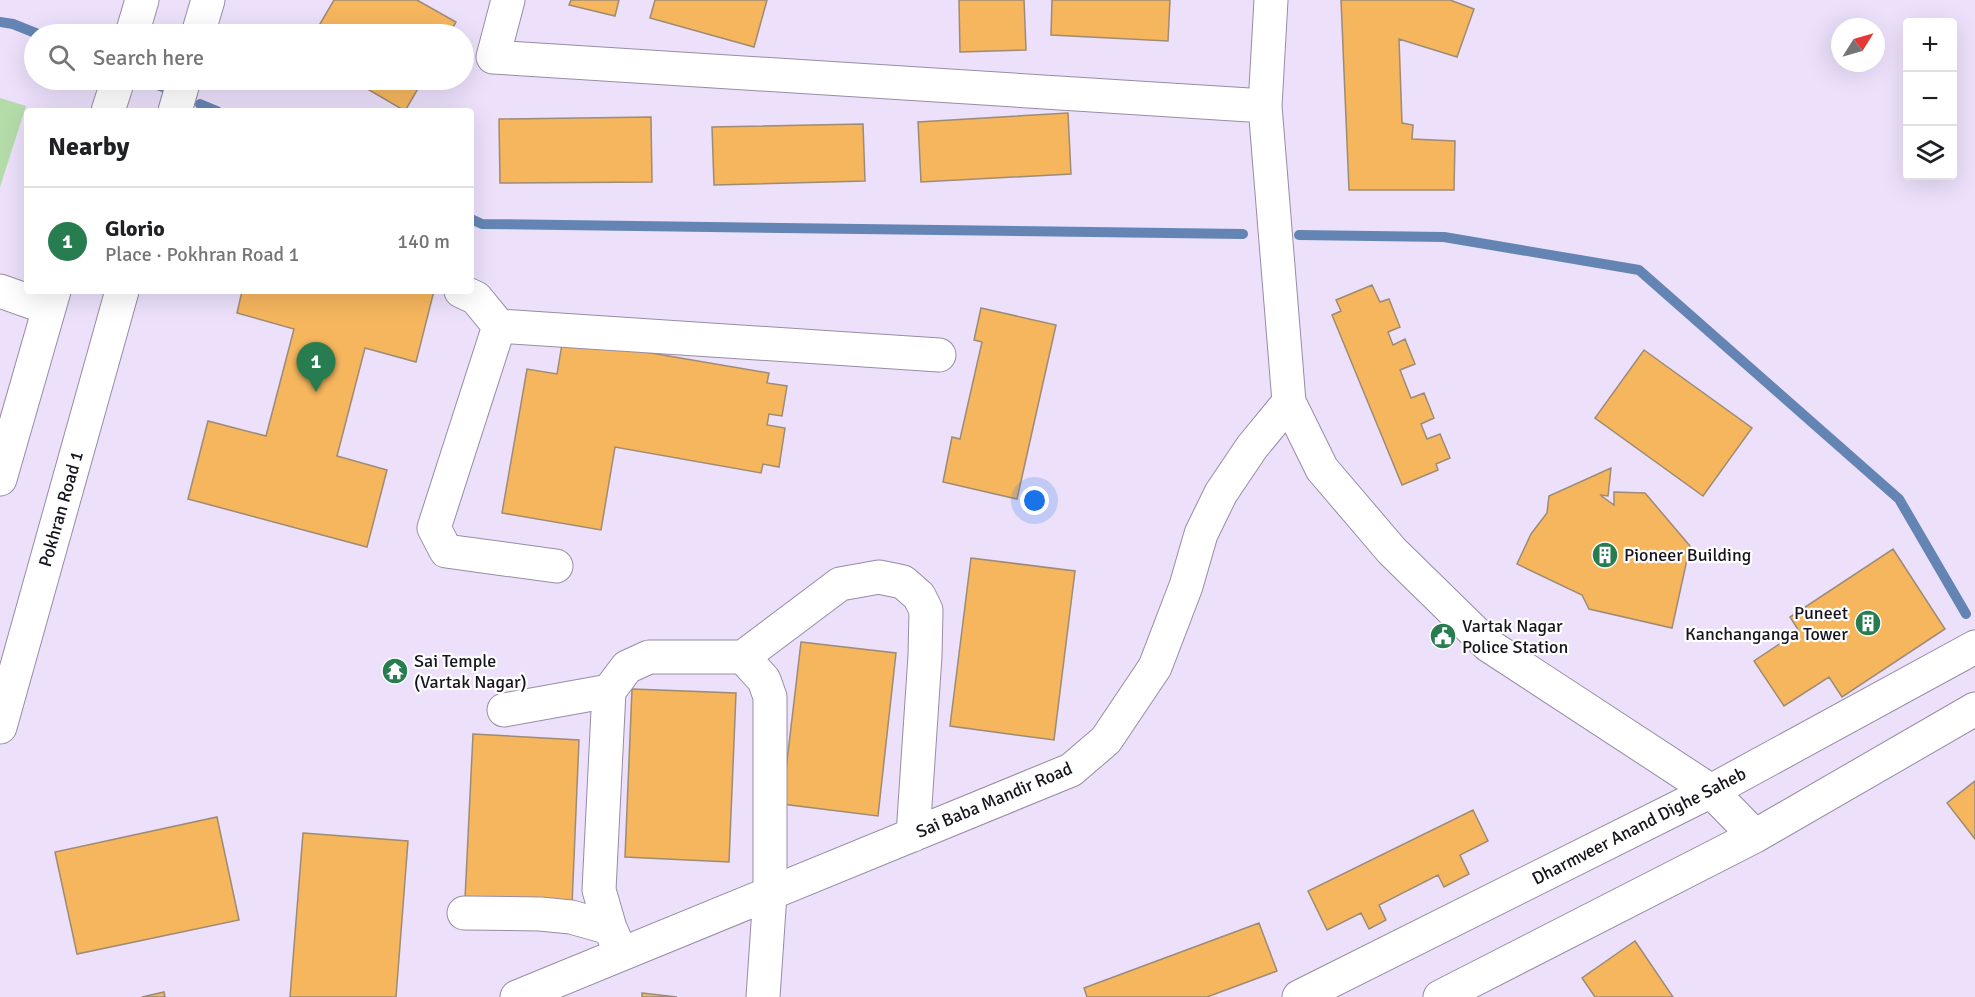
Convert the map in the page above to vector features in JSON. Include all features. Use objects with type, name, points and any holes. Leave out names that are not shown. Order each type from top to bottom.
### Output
[{"type":"street","points":[[135,24],[142,0]]},
{"type":"street","points":[[201,24],[208,0]]},
{"type":"street","points":[[508,0],[493,57],[1265,106]]},
{"type":"street","points":[[1271,0],[1265,106],[1289,402],[1322,469],[1392,552],[1488,645],[1711,791],[1755,836]]},
{"type":"street","points":[[109,108],[115,90]]},
{"type":"street","points":[[176,108],[181,90]]},
{"type":"street","points":[[0,291],[51,300],[0,479]]},
{"type":"street","name":"Pokhran Road 1","points":[[0,727],[122,294]]},
{"type":"street","points":[[467,294],[476,298],[499,326],[939,355]]},
{"type":"street","points":[[499,326],[434,528],[446,551],[556,566]]},
{"type":"street","name":"Sai Baba Mandir Road","points":[[517,997],[615,940],[770,894],[1071,770],[1106,741],[1155,667],[1186,586],[1201,534],[1221,493],[1252,447],[1289,402]]},
{"type":"street","points":[[615,940],[599,890],[609,691],[627,667],[649,657],[743,657],[840,584],[879,577],[903,582],[920,596],[926,610],[925,656],[912,835]]},
{"type":"street","name":"Dharmveer Anand Dighe Saheb","points":[[1299,997],[1711,791],[1975,647]]},
{"type":"street","points":[[743,657],[764,680],[770,697],[770,894],[763,997]]},
{"type":"street","points":[[504,710],[609,691]]},
{"type":"street","points":[[1440,997],[1755,836],[1975,709]]},
{"type":"street","points":[[464,913],[540,914],[571,917],[615,940]]},
{"type":"green space","points":[[0,98],[26,106],[0,187]]},
{"type":"building","points":[[334,0],[417,0],[456,22],[455,24],[320,24]]},
{"type":"building","points":[[571,0],[619,0],[615,16],[569,5]]},
{"type":"building","points":[[655,0],[767,0],[754,47],[650,18]]},
{"type":"building","points":[[959,0],[1024,0],[1026,50],[960,52]]},
{"type":"building","points":[[1052,0],[1170,0],[1168,41],[1051,35]]},
{"type":"building","points":[[1341,0],[1450,0],[1474,9],[1457,57],[1399,39],[1402,123],[1413,125],[1412,139],[1455,141],[1454,190],[1349,190]]},
{"type":"building","points":[[369,90],[417,90],[407,108],[400,108]]},
{"type":"building","points":[[1068,113],[1071,174],[921,182],[918,122]]},
{"type":"building","points":[[651,117],[652,182],[500,183],[499,119]]},
{"type":"building","points":[[863,124],[865,181],[714,185],[712,127]]},
{"type":"building","points":[[1372,285],[1380,302],[1389,299],[1400,327],[1388,332],[1393,345],[1405,339],[1415,364],[1400,370],[1411,398],[1424,393],[1434,418],[1421,424],[1427,439],[1440,434],[1450,458],[1436,464],[1438,470],[1402,485],[1332,315],[1341,311],[1336,300]]},
{"type":"building","points":[[241,294],[433,294],[416,362],[365,348],[337,456],[387,470],[367,547],[188,499],[208,421],[266,436],[294,329],[237,313]]},
{"type":"building","points":[[981,308],[1056,325],[1017,499],[943,482],[952,437],[960,439],[982,342],[974,340]]},
{"type":"building","points":[[563,338],[769,373],[767,383],[787,386],[782,416],[769,414],[767,425],[785,428],[779,467],[763,464],[761,473],[615,447],[601,530],[502,513],[527,369],[557,374]]},
{"type":"building","points":[[1644,350],[1752,428],[1703,496],[1595,418]]},
{"type":"building","name":"Pioneer Building","points":[[1611,468],[1608,496],[1600,495],[1614,505],[1614,492],[1645,493],[1690,546],[1672,628],[1589,609],[1582,595],[1517,564],[1531,534],[1547,513],[1549,496]]},
{"type":"building","name":"Puneet Kanchanganga Tower","points":[[1893,549],[1945,629],[1842,697],[1829,677],[1784,706],[1754,661],[1799,631],[1790,617]]},
{"type":"building","points":[[971,558],[1075,571],[1054,740],[950,726]]},
{"type":"building","points":[[801,642],[896,653],[878,816],[782,804]]},
{"type":"building","points":[[632,689],[736,693],[729,862],[625,857]]},
{"type":"building","points":[[473,734],[579,740],[572,905],[465,899]]},
{"type":"building","points":[[1975,781],[1975,839],[1947,803]]},
{"type":"building","points":[[1473,810],[1488,841],[1460,855],[1469,874],[1444,887],[1438,875],[1379,905],[1386,920],[1369,929],[1361,913],[1327,930],[1308,891]]},
{"type":"building","points":[[217,817],[239,920],[77,954],[55,852]]},
{"type":"building","points":[[303,833],[408,841],[396,997],[290,997]]},
{"type":"building","points":[[1259,923],[1277,971],[1207,997],[1087,997],[1084,988]]},
{"type":"building","points":[[1635,941],[1673,997],[1595,997],[1582,978]]},
{"type":"building","points":[[164,992],[165,997],[142,997]]},
{"type":"building","points":[[642,993],[677,997],[642,997]]},
{"type":"waterway","points":[[0,22],[24,28]]},
{"type":"waterway","points":[[200,104],[210,108]]},
{"type":"waterway","points":[[474,220],[482,224],[1243,234]]},
{"type":"waterway","points":[[1299,235],[1444,237],[1639,270],[1899,499],[1966,614]]},
{"type":"place","name":"Glorio","points":[[316,392]]},
{"type":"place","name":"Pioneer Building","points":[[1605,555]]},
{"type":"place","name":"Puneet Kanchanganga Tower","points":[[1868,623]]},
{"type":"place","name":"Vartak Nagar Police Station","points":[[1443,636]]},
{"type":"place","name":"Sai Temple (Vartak Nagar)","points":[[395,671]]}]
